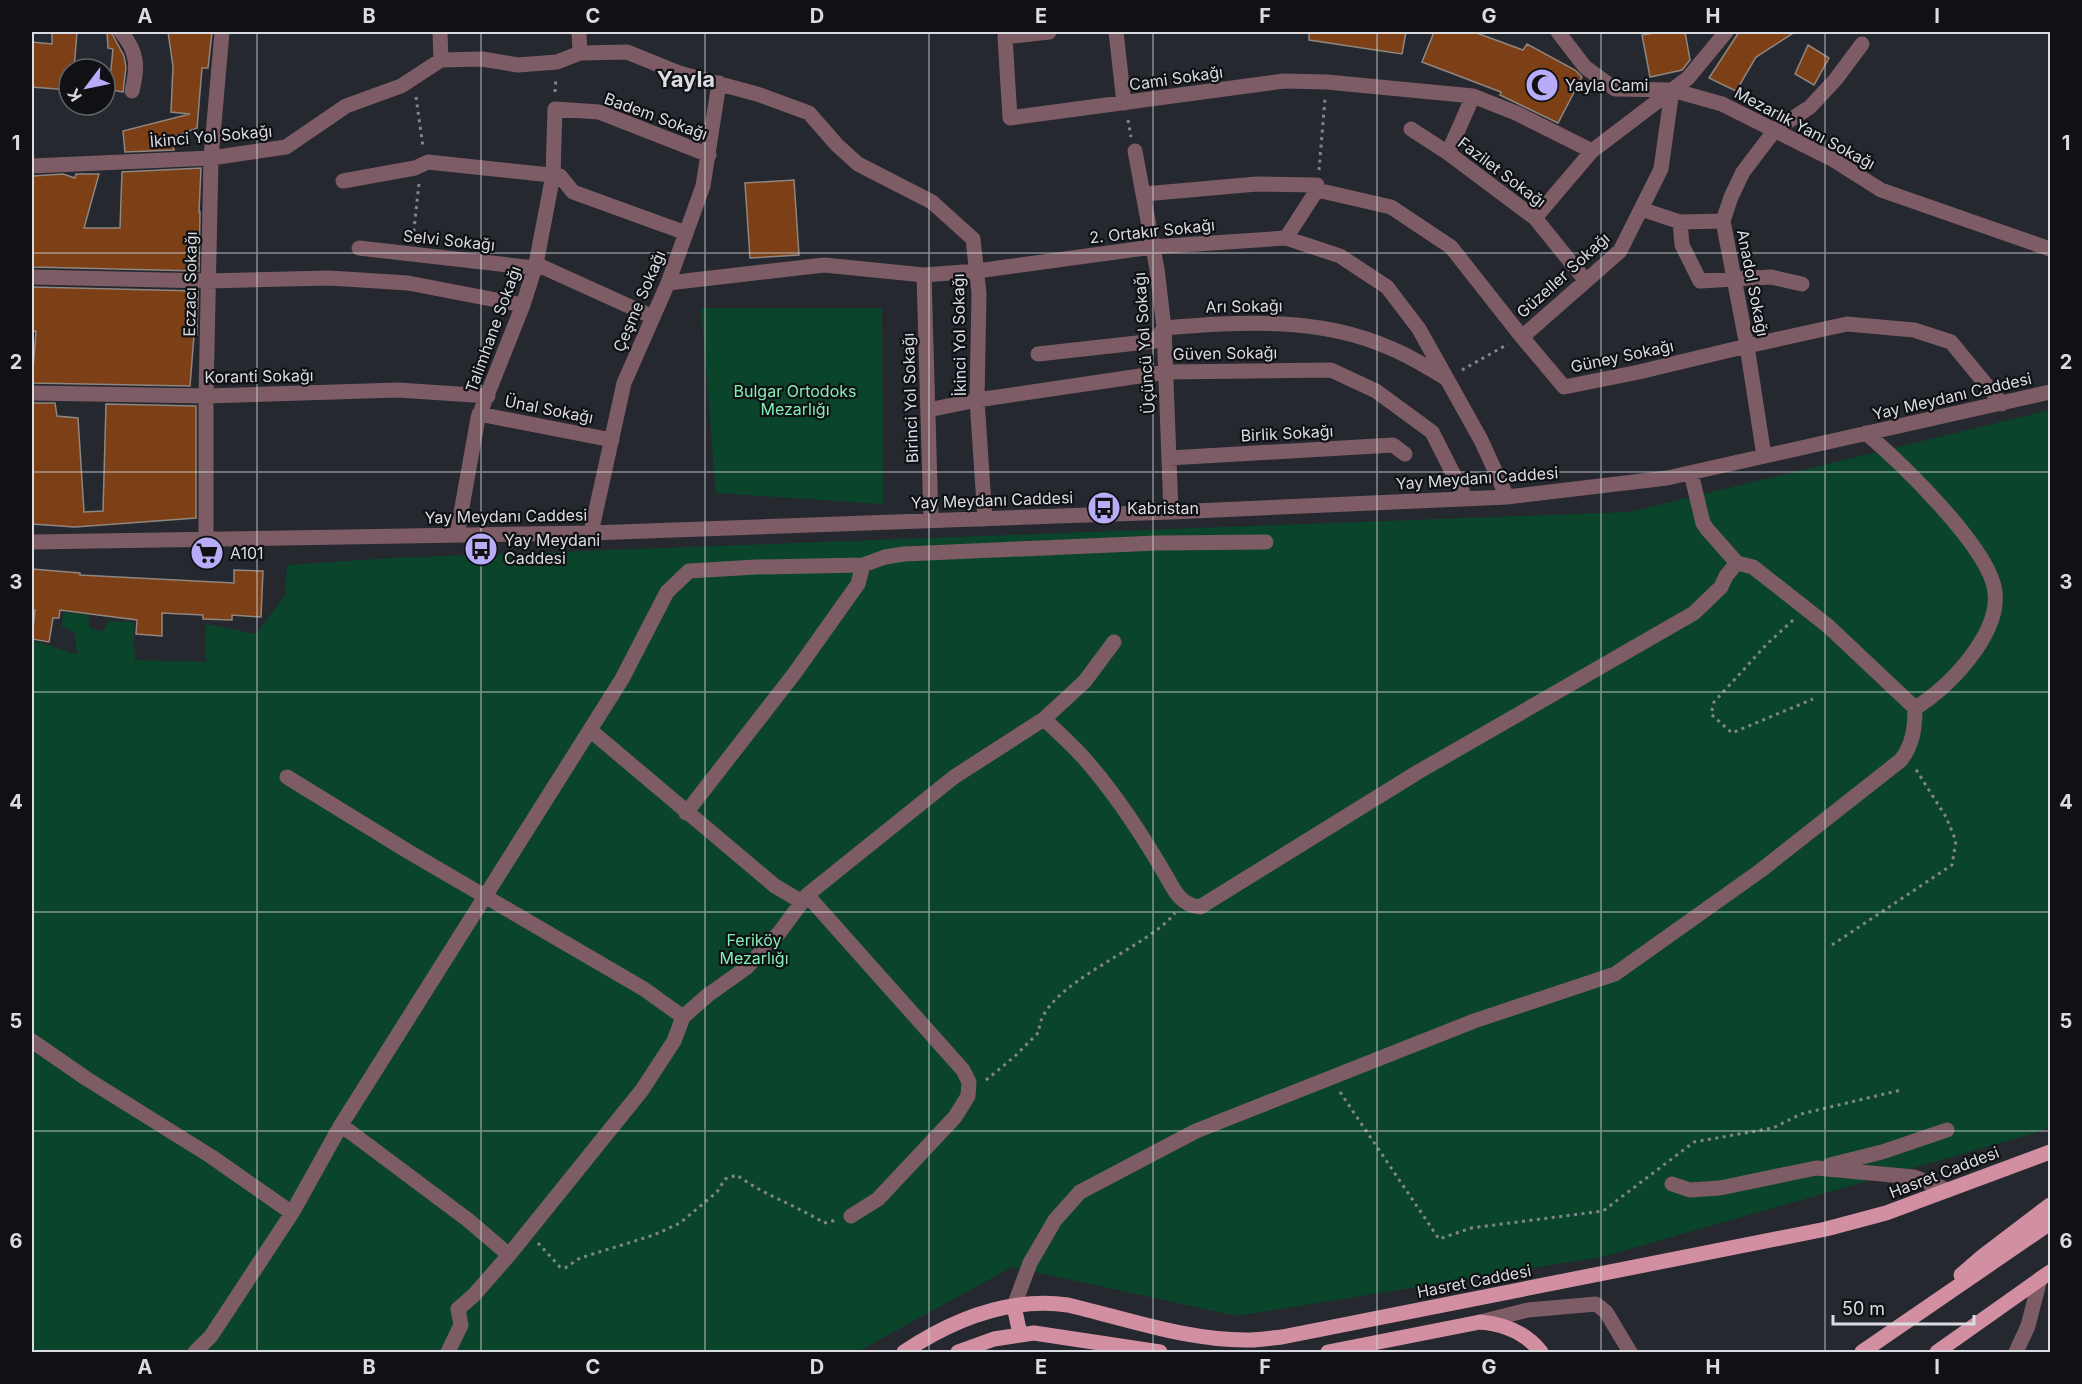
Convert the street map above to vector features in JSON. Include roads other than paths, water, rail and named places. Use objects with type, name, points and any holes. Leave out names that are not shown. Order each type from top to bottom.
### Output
[{"type":"main road","name":"Hasret Caddesi","points":[[904,1353],[968,1318],[988,1311],[1049,1302],[1215,1338],[1250,1340],[1282,1337],[1826,1229],[1886,1213],[2050,1152]]},
{"type":"main road","points":[[1905,1323],[1983,1256],[2050,1205]]},
{"type":"main road","points":[[1862,1353],[2050,1223]]},
{"type":"main road","points":[[1936,1353],[2045,1276]]},
{"type":"main road","points":[[1014,1306],[1020,1334]]},
{"type":"main road","points":[[1328,1353],[1480,1322],[1495,1323],[1519,1333],[1541,1353]]},
{"type":"main road","points":[[958,1353],[994,1339],[1020,1334],[1050,1334],[1160,1353]]},
{"type":"street","points":[[121,32],[130,43],[137,69],[132,91]]},
{"type":"street","name":"Eczacı Sokağı","points":[[206,538],[207,281],[211,158],[222,32]]},
{"type":"street","points":[[440,32],[441,60]]},
{"type":"street","points":[[579,32],[580,53]]},
{"type":"street","name":"Cami Sokağı","points":[[1049,32],[1005,36],[1010,118],[1284,81],[1327,82],[1473,96],[1516,113],[1592,151]]},
{"type":"street","points":[[1116,32],[1124,104]]},
{"type":"street","name":"Mezarlık Yanı Sokağı","points":[[1558,32],[1585,67],[1615,89],[1672,90],[1722,104],[1832,159],[1881,190],[2050,249]]},
{"type":"street","points":[[1535,218],[1592,151],[1688,78],[1726,32]]},
{"type":"street","name":"Anadol Sokağı","points":[[1764,456],[1747,346],[1723,221],[1743,172],[1775,130],[1810,107],[1836,79],[1862,44]]},
{"type":"street","name":"İkinci Yol Sokağı","points":[[32,166],[211,158],[286,147],[346,106],[401,86],[441,60],[482,58],[518,65],[557,62],[580,53],[627,52],[679,73],[757,94],[809,113],[837,146],[858,164],[932,202],[972,239],[979,293],[977,400],[985,519]]},
{"type":"street","name":"Çeşme Sokağı","points":[[591,533],[624,383],[668,283],[703,186],[718,83]]},
{"type":"street","name":"Güzeller Sokağı","points":[[1522,337],[1620,251],[1661,169],[1672,90]]},
{"type":"street","points":[[1448,153],[1473,96]]},
{"type":"street","name":"Badem Sokağı","points":[[555,108],[599,112],[709,155]]},
{"type":"street","name":"Talimhane Sokağı","points":[[457,535],[479,414],[488,396],[536,266],[553,175],[555,108]]},
{"type":"street","name":"Fazilet Sokağı","points":[[1411,129],[1448,153],[1535,218],[1586,282]]},
{"type":"street","name":"Üçüncü Yol Sokağı","points":[[1135,151],[1157,269],[1164,328],[1171,512]]},
{"type":"street","points":[[343,182],[415,168],[428,162],[560,176],[573,192],[686,233]]},
{"type":"street","points":[[1144,194],[1257,184],[1317,185]]},
{"type":"street","name":"Güney Sokağı","points":[[1286,238],[1317,190],[1391,207],[1451,247],[1564,387],[1847,324],[1914,330],[1951,342],[2001,404]]},
{"type":"street","points":[[1641,210],[1680,222],[1723,221]]},
{"type":"street","points":[[1680,222],[1682,244],[1700,281],[1771,277],[1802,284]]},
{"type":"street","name":"2. Ortakır Sokağı","points":[[668,283],[824,265],[924,275],[976,271],[1152,248],[1286,238],[1340,256],[1387,287],[1419,329],[1481,440],[1507,497]]},
{"type":"street","name":"Selvi Sokağı","points":[[360,248],[536,266],[653,317]]},
{"type":"street","name":"Birinci Yol Sokağı","points":[[924,275],[931,521]]},
{"type":"street","points":[[32,277],[207,281],[329,278],[408,283],[523,305]]},
{"type":"street","name":"Arı Sokağı","points":[[1038,354],[1155,341],[1164,328],[1230,322],[1280,323],[1328,328],[1390,348],[1447,378]]},
{"type":"street","name":"Güven Sokağı","points":[[928,410],[977,400],[1167,372],[1331,370],[1376,391],[1432,432],[1466,499]]},
{"type":"street","name":"Koranti Sokağı","points":[[32,393],[206,396],[398,390],[488,396]]},
{"type":"street","name":"Yay Meydanı Caddesi","points":[[32,542],[591,533],[1507,497],[1667,478],[2050,392]]},
{"type":"street","name":"Ünal Sokağı","points":[[479,414],[612,440]]},
{"type":"street","points":[[1866,434],[1906,470],[1946,511],[1981,559],[1992,579],[1996,593],[1992,620],[1971,658],[1932,698],[1915,708]]},
{"type":"street","name":"Birlik Sokağı","points":[[1169,458],[1393,445],[1405,454]]},
{"type":"street","points":[[1014,1306],[1030,1263],[1055,1220],[1080,1192],[1196,1131],[1474,1021],[1615,974],[1760,872],[1901,760],[1911,746],[1915,708],[1806,608],[1753,567],[1737,563],[1703,523],[1691,472]]},
{"type":"street","points":[[195,1353],[211,1336],[292,1213],[341,1125],[622,679],[667,592],[689,571],[863,565],[885,557],[904,555],[1157,543],[1266,542]]},
{"type":"street","points":[[1044,718],[1083,757],[1112,794],[1144,838],[1183,903],[1200,907],[1418,772],[1694,613],[1721,587],[1726,576],[1737,563]]},
{"type":"street","points":[[686,813],[807,656],[858,584],[863,565]]},
{"type":"street","points":[[448,1353],[461,1325],[458,1309],[474,1295],[529,1232],[642,1090],[674,1041],[683,1017],[708,994],[746,968],[779,933],[805,899],[954,777],[1044,718],[1085,681],[1114,642]]},
{"type":"street","points":[[590,730],[775,886],[805,899],[963,1070],[969,1082],[968,1096],[955,1117],[878,1199],[851,1216]]},
{"type":"street","points":[[287,777],[409,852],[644,989],[683,1017]]},
{"type":"street","points":[[32,1041],[87,1079],[212,1157],[292,1213]]},
{"type":"street","points":[[341,1125],[468,1220],[509,1255]]},
{"type":"street","points":[[1672,1184],[1690,1190],[1720,1188],[1882,1152],[1947,1130]]},
{"type":"street","points":[[1816,1168],[1914,1177],[1947,1190]]},
{"type":"street","points":[[2016,1353],[2045,1276]]},
{"type":"street","points":[[1480,1322],[1528,1310],[1596,1304],[1606,1312],[1630,1353]]},
{"type":"place","name":"Yayla Cami","points":[[1542,85]]},
{"type":"place","name":"Kabristan","points":[[1104,508]]},
{"type":"place","name":"Yay Meydani Caddesi","points":[[481,549]]},
{"type":"place","name":"A101","points":[[207,553]]},
{"type":"district","name":"Yayla","points":[[686,79]]},
{"type":"park label","name":"Bulgar Ortodoks Mezarlığı","points":[[795,400]]},
{"type":"park label","name":"Feriköy Mezarlığı","points":[[754,949]]}]
